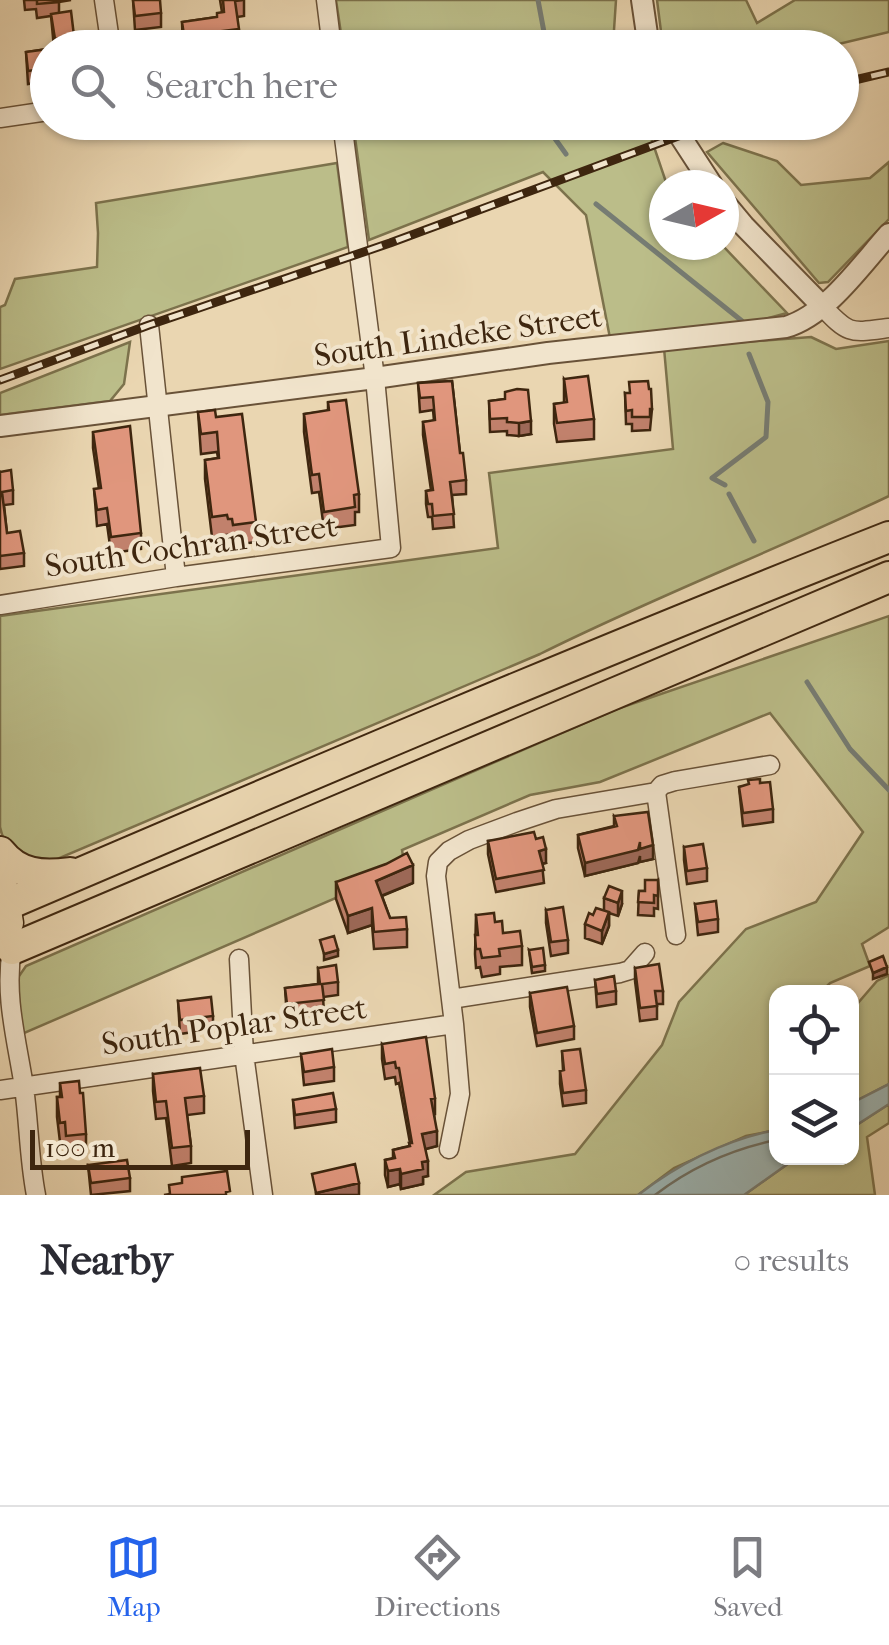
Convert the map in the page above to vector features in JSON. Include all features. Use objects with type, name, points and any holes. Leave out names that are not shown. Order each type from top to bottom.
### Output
[{"type":"highway","points":[[680,620],[889,517]]},
{"type":"highway","points":[[5,928],[87,870],[399,736],[889,536]]},
{"type":"highway","points":[[5,928],[711,654],[889,577]]},
{"type":"highway","points":[[711,654],[889,597]]},
{"type":"highway","points":[[0,852],[18,869],[40,876],[87,870]]},
{"type":"highway","points":[[0,868],[5,928]]},
{"type":"street","points":[[104,0],[108,30]]},
{"type":"street","points":[[326,0],[330,30]]},
{"type":"street","points":[[642,0],[646,30]]},
{"type":"street","points":[[0,118],[30,114]]},
{"type":"street","points":[[344,140],[375,378]]},
{"type":"street","points":[[683,140],[702,170]]},
{"type":"street","points":[[739,220],[843,328],[852,332],[889,328]]},
{"type":"street","name":"South Lindeke Street","points":[[0,426],[548,352],[786,327],[806,319],[822,306],[889,234]]},
{"type":"street","points":[[149,325],[176,577]]},
{"type":"street","name":"South Cochran Street","points":[[0,604],[391,548],[375,378]]},
{"type":"street","points":[[449,1149],[460,1094],[436,866],[444,855],[457,846],[541,814],[656,792],[675,780],[770,765]]},
{"type":"street","points":[[656,792],[676,935]]},
{"type":"street","points":[[5,928],[11,1012],[36,1195]]},
{"type":"street","points":[[451,1000],[620,973],[630,970],[644,953]]},
{"type":"street","points":[[239,958],[244,1054],[263,1195]]},
{"type":"street","name":"South Poplar Street","points":[[0,1090],[454,1024]]},
{"type":"green space","points":[[336,0],[616,0],[614,30],[340,30]]},
{"type":"green space","points":[[657,0],[746,0],[757,23],[795,0],[889,0],[889,32],[859,39],[859,30],[661,30]]},
{"type":"green space","points":[[355,140],[652,140],[662,170],[649,170],[649,260],[736,260],[787,313],[713,333],[610,338],[586,215],[543,172],[369,240]]},
{"type":"green space","points":[[723,143],[777,161],[801,185],[870,178],[889,162],[889,219],[828,282],[819,283],[739,189],[739,170],[722,170],[707,152]]},
{"type":"green space","points":[[337,163],[348,247],[0,369],[0,307],[5,305],[15,279],[97,267],[96,203]]},
{"type":"green space","points":[[811,337],[836,349],[889,341],[889,496],[540,654],[48,863],[17,853],[6,843],[0,827],[0,616],[498,548],[489,473],[673,449],[664,348]]},
{"type":"green space","points":[[130,342],[124,384],[110,401],[0,415],[0,393]]},
{"type":"green space","points":[[889,616],[889,927],[862,944],[870,966],[828,985],[769,985],[769,1131],[746,1136],[674,1168],[638,1195],[434,1195],[466,1172],[575,1154],[662,1045],[679,1002],[746,929],[816,902],[863,832],[770,713],[600,782],[530,795],[402,850],[405,868],[22,1034],[17,979],[26,966],[617,709]]},
{"type":"green space","points":[[889,975],[889,1084],[859,1099],[859,1002],[877,981]]},
{"type":"green space","points":[[889,1104],[889,1123],[867,1137],[875,1195],[744,1195],[786,1165],[859,1165],[859,1123]]},
{"type":"water","points":[[889,1084],[889,1104],[859,1123],[859,1099]]},
{"type":"water","points":[[769,1132],[769,1165],[786,1165],[744,1195],[638,1195],[703,1154]]},
{"type":"building","points":[[37,0],[59,0],[59,2],[37,4]]},
{"type":"building","points":[[133,0],[160,0],[161,13],[135,16]]},
{"type":"building","points":[[223,0],[242,0],[235,1],[239,29],[183,30],[182,22],[217,17],[217,13],[224,12]]},
{"type":"building","points":[[71,11],[73,30],[54,30],[51,14]]},
{"type":"building","points":[[588,376],[594,419],[557,423],[554,404],[567,402],[564,379]]},
{"type":"building","points":[[452,381],[466,480],[450,482],[454,514],[433,516],[426,491],[433,490],[423,422],[435,420],[433,397],[420,398],[418,383]]},
{"type":"building","points":[[648,381],[650,417],[632,417],[632,410],[626,411],[629,382]]},
{"type":"building","points":[[528,390],[531,421],[490,419],[489,401],[505,399],[505,392]]},
{"type":"building","points":[[346,400],[359,494],[354,495],[355,507],[324,512],[319,474],[312,475],[304,414],[329,410],[328,402]]},
{"type":"building","points":[[215,410],[216,417],[242,414],[256,522],[233,525],[227,515],[212,517],[205,460],[219,458],[217,432],[201,434],[198,412]]},
{"type":"building","points":[[130,426],[141,533],[111,537],[107,508],[97,510],[94,489],[101,488],[93,432]]},
{"type":"building","points":[[11,470],[13,490],[2,492],[7,533],[20,531],[24,553],[0,556],[0,472]]},
{"type":"building","points":[[760,779],[760,783],[770,782],[773,809],[743,813],[739,787],[749,784],[748,780]]},
{"type":"building","points":[[648,812],[653,845],[640,849],[640,842],[638,850],[585,863],[578,835],[617,826],[614,816]]},
{"type":"building","points":[[534,832],[536,839],[543,837],[546,849],[539,851],[544,870],[496,879],[488,841]]},
{"type":"building","points":[[703,844],[707,868],[687,871],[684,847]]},
{"type":"building","points":[[407,853],[413,865],[376,881],[390,918],[406,917],[407,929],[374,932],[372,908],[348,916],[336,882]]},
{"type":"building","points":[[645,880],[658,880],[654,903],[638,902],[639,891],[645,891]]},
{"type":"building","points":[[609,886],[622,891],[618,903],[604,898]]},
{"type":"building","points":[[716,901],[718,919],[698,922],[695,904]]},
{"type":"building","points":[[563,907],[568,940],[551,942],[546,910]]},
{"type":"building","points":[[596,908],[609,912],[602,931],[585,924]]},
{"type":"building","points":[[494,913],[495,922],[502,921],[503,933],[520,931],[522,946],[499,949],[500,956],[482,958],[480,949],[476,949],[476,915]]},
{"type":"building","points":[[334,936],[338,950],[324,954],[320,940]]},
{"type":"building","points":[[543,948],[545,965],[532,967],[529,950]]},
{"type":"building","points":[[883,956],[887,967],[873,973],[869,962]]},
{"type":"building","points":[[659,964],[663,991],[655,991],[657,1006],[640,1008],[635,968]]},
{"type":"building","points":[[336,965],[338,982],[322,984],[324,1000],[287,1004],[285,988],[320,984],[318,968]]},
{"type":"building","points":[[614,976],[616,991],[597,994],[595,980]]},
{"type":"building","points":[[567,987],[574,1026],[537,1033],[530,993]]},
{"type":"building","points":[[211,997],[213,1016],[180,1020],[178,1001]]},
{"type":"building","points":[[426,1037],[437,1131],[422,1134],[428,1161],[422,1162],[423,1169],[401,1174],[400,1169],[388,1171],[385,1160],[395,1158],[393,1150],[412,1143],[399,1068],[395,1062],[385,1064],[382,1044]]},
{"type":"building","points":[[332,1049],[334,1067],[304,1072],[301,1054]]},
{"type":"building","points":[[580,1049],[586,1090],[563,1093],[562,1051]]},
{"type":"building","points":[[200,1068],[204,1096],[185,1098],[191,1146],[172,1148],[166,1101],[156,1102],[153,1074]]},
{"type":"building","points":[[79,1081],[86,1134],[66,1136],[57,1097],[62,1097],[60,1083]]},
{"type":"building","points":[[333,1093],[336,1109],[295,1115],[293,1100]]},
{"type":"building","points":[[127,1160],[130,1178],[91,1183],[88,1165]]},
{"type":"building","points":[[355,1164],[359,1183],[316,1193],[312,1174]]},
{"type":"building","points":[[227,1171],[230,1191],[226,1195],[164,1195],[170,1194],[169,1185],[182,1183],[182,1177]]},
{"type":"waterway","points":[[538,0],[544,30]]},
{"type":"waterway","points":[[556,140],[566,154]]},
{"type":"waterway","points":[[596,204],[742,321]]},
{"type":"waterway","points":[[725,485],[712,478],[766,437],[768,402],[749,354]]},
{"type":"waterway","points":[[729,494],[754,541]]},
{"type":"waterway","points":[[807,682],[850,749],[889,790]]},
{"type":"railway","points":[[859,79],[889,72]]},
{"type":"railway","points":[[0,380],[390,243],[668,140]]}]
